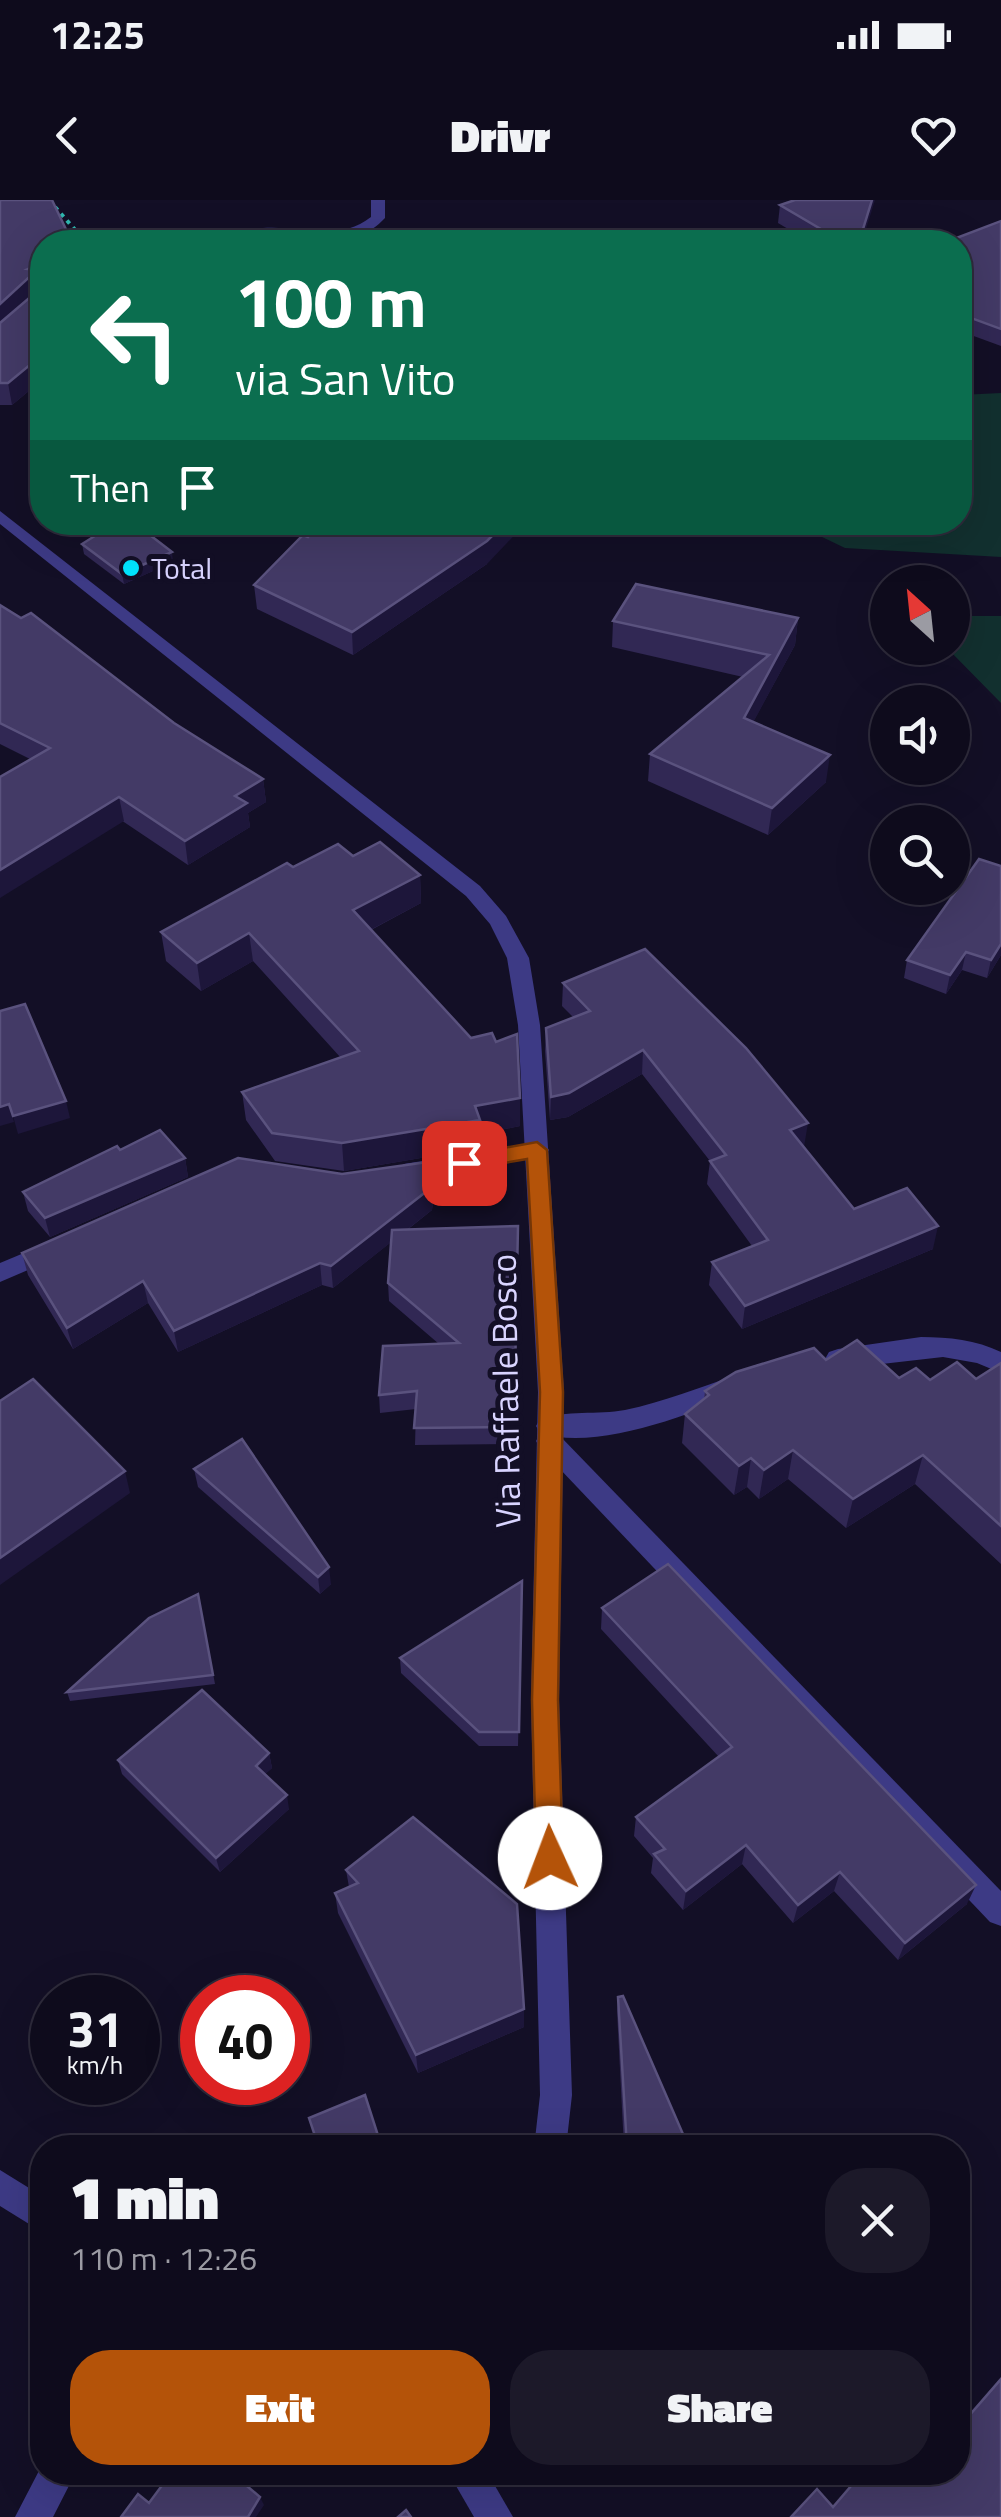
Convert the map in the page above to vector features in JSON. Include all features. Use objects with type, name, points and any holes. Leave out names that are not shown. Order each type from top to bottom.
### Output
[{"type":"street","points":[[368,230],[378,218],[378,200]]},
{"type":"street","name":"Via Raffaele Bosco","points":[[0,516],[473,891],[499,921],[518,958],[529,1025],[552,1392],[545,1700],[556,2096],[552,2135]]},
{"type":"street","points":[[372,1179],[537,1150]]},
{"type":"street","points":[[0,1273],[86,1235]]},
{"type":"street","points":[[816,1362],[937,1348],[971,1350],[1001,1362]]},
{"type":"street","points":[[549,1433],[657,1415],[768,1374]]},
{"type":"street","points":[[549,1433],[1001,1912]]},
{"type":"street","points":[[0,2186],[30,2207]]},
{"type":"street","points":[[33,2517],[51,2485]]},
{"type":"street","points":[[474,2485],[495,2517]]},
{"type":"path","points":[[55,207],[75,230]]},
{"type":"green space","points":[[1001,393],[1001,557],[845,548],[818,535],[972,535],[972,394]]},
{"type":"green space","points":[[970,616],[1001,616],[1001,703],[964,665],[970,665]]},
{"type":"building","points":[[0,200],[52,200],[66,230],[30,230],[30,276],[0,304]]},
{"type":"building","points":[[795,200],[872,200],[863,230],[823,230],[780,205]]},
{"type":"building","points":[[1001,221],[1001,329],[972,318],[972,232]]},
{"type":"building","points":[[30,297],[30,365],[8,383],[0,383],[0,323]]},
{"type":"building","points":[[96,535],[150,535],[172,552],[122,574],[82,544]]},
{"type":"building","points":[[303,535],[493,535],[352,632],[254,585]]},
{"type":"building","points":[[636,584],[798,618],[744,718],[830,755],[772,808],[650,754],[769,655],[613,621]]},
{"type":"building","points":[[0,605],[21,618],[31,613],[174,723],[263,779],[235,796],[247,803],[185,841],[119,797],[0,870],[0,777],[50,748],[0,723]]},
{"type":"building","points":[[380,842],[420,875],[353,910],[471,1038],[492,1033],[496,1042],[517,1034],[520,1098],[475,1106],[480,1120],[342,1143],[272,1133],[242,1092],[359,1051],[249,933],[197,963],[161,932],[287,863],[293,867],[338,844],[353,856]]},
{"type":"building","points":[[979,859],[1001,866],[1001,944],[991,960],[966,952],[950,975],[907,960],[946,905],[970,905],[970,872]]},
{"type":"building","points":[[645,949],[746,1048],[808,1123],[790,1130],[854,1209],[907,1188],[938,1226],[745,1306],[712,1262],[768,1240],[710,1161],[726,1155],[643,1050],[569,1093],[551,1097],[546,1028],[590,1011],[563,983]]},
{"type":"building","points":[[25,1004],[66,1101],[13,1116],[9,1104],[0,1107],[0,1011]]},
{"type":"building","points":[[160,1130],[185,1158],[45,1218],[23,1192],[117,1146],[120,1150]]},
{"type":"building","points":[[238,1158],[342,1174],[435,1161],[432,1187],[331,1266],[320,1263],[174,1331],[143,1281],[67,1328],[22,1253]]},
{"type":"building","points":[[518,1226],[514,1427],[414,1428],[417,1391],[379,1395],[383,1346],[459,1343],[388,1283],[392,1230]]},
{"type":"building","points":[[857,1340],[899,1378],[916,1368],[930,1380],[957,1362],[976,1379],[1001,1363],[1001,1526],[923,1455],[853,1499],[793,1450],[764,1470],[751,1458],[739,1466],[685,1414],[709,1395],[705,1391],[736,1372],[814,1348],[826,1360]]},
{"type":"building","points":[[33,1379],[125,1471],[0,1558],[0,1401]]},
{"type":"building","points":[[242,1439],[329,1567],[318,1577],[194,1469]]},
{"type":"building","points":[[668,1564],[976,1885],[905,1943],[840,1872],[798,1905],[746,1845],[686,1891],[654,1854],[665,1849],[636,1817],[732,1747],[602,1608]]},
{"type":"building","points":[[522,1581],[519,1732],[479,1732],[400,1658]]},
{"type":"building","points":[[198,1594],[213,1675],[67,1692],[149,1618]]},
{"type":"building","points":[[202,1690],[269,1753],[256,1766],[287,1795],[216,1858],[118,1760]]},
{"type":"building","points":[[413,1817],[517,1904],[524,2009],[416,2055],[335,1893],[358,1883],[346,1870]]},
{"type":"building","points":[[623,1996],[683,2135],[626,2135],[618,1997]]},
{"type":"building","points":[[365,2095],[378,2135],[315,2135],[309,2118]]},
{"type":"building","points":[[1001,2379],[1001,2517],[791,2517],[817,2489],[833,2507],[852,2485],[970,2485],[970,2415]]},
{"type":"building","points":[[162,2485],[246,2485],[260,2497],[248,2517],[121,2517],[138,2494],[149,2503]]},
{"type":"place","name":"Total","points":[[131,568]]},
{"type":"route","points":[[464,1163],[537,1150],[552,1392],[545,1700],[550,1858]]}]
